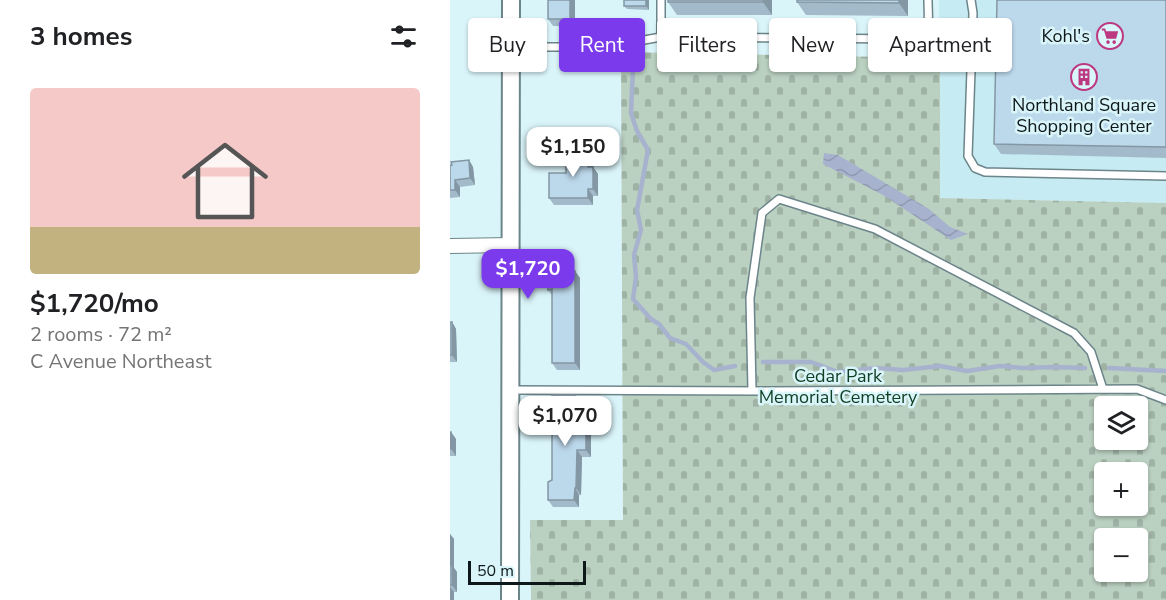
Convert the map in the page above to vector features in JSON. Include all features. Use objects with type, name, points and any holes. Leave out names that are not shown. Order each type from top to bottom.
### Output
[{"type":"street","points":[[511,0],[511,18]]},
{"type":"street","points":[[510,600],[511,72]]},
{"type":"street","points":[[450,246],[511,245]]},
{"type":"lane","points":[[661,0],[661,18]]},
{"type":"lane","points":[[757,38],[908,39],[921,35],[928,26],[928,0]]},
{"type":"lane","points":[[971,0],[973,13],[968,156],[975,168],[985,172],[1166,176]]},
{"type":"lane","points":[[547,47],[605,47],[657,38]]},
{"type":"lane","points":[[752,391],[750,298],[762,213],[779,200],[875,229],[1074,333],[1091,352],[1103,389]]},
{"type":"lane","points":[[511,390],[1137,389],[1166,400]]},
{"type":"shaded area","name":"Northland Square Shopping Center","points":[[939,0],[1166,0],[1166,203],[940,198],[939,72],[1012,72],[1012,18],[939,18]]},
{"type":"green space","name":"Cedar Park Memorial Cemetery","points":[[645,52],[657,53],[657,72],[757,72],[757,55],[769,55],[769,72],[856,72],[856,56],[868,57],[868,72],[940,72],[940,198],[1166,203],[1166,600],[531,600],[530,520],[623,520],[621,72],[645,72]]},
{"type":"water","points":[[824,153],[838,155],[929,209],[950,227],[968,234],[951,240],[883,195],[823,164]]},
{"type":"building","points":[[548,0],[570,0],[570,18],[548,19]]},
{"type":"building","points":[[624,0],[646,0],[646,6],[624,6]]},
{"type":"building","points":[[668,0],[763,0],[763,2],[668,2]]},
{"type":"building","points":[[797,0],[899,0],[899,3],[797,2]]},
{"type":"building","name":"Northland Square Shopping Center","points":[[997,0],[1166,0],[1166,147],[994,144],[996,72],[1012,72],[1012,18],[997,18]]},
{"type":"building","points":[[566,153],[588,153],[588,167],[593,167],[593,189],[588,189],[588,198],[549,198],[549,173],[566,173]]},
{"type":"building","points":[[469,160],[470,178],[455,180],[455,190],[450,190],[451,162]]},
{"type":"building","points":[[548,258],[567,258],[567,271],[575,271],[575,363],[552,363],[552,289],[548,290]]},
{"type":"building","points":[[450,322],[452,322],[452,355],[450,355]]},
{"type":"building","points":[[552,395],[575,395],[575,417],[586,417],[586,450],[577,450],[574,500],[548,500],[548,482],[552,480]]},
{"type":"building","points":[[450,565],[452,565],[452,585],[450,585]]},
{"type":"waterway","points":[[633,72],[631,113],[637,131],[648,150],[637,210],[641,230],[634,255],[636,277],[633,299],[670,338],[686,344],[714,370],[735,366]]},
{"type":"waterway","points":[[763,362],[811,362],[838,372],[876,368],[903,370],[940,366],[967,371],[1000,366],[1085,368]]},
{"type":"waterway","points":[[1109,368],[1166,371]]},
{"type":"place","name":"Kohl's","points":[[1110,36]]},
{"type":"place","name":"Northland Square Shopping Center","points":[[1084,77]]}]
